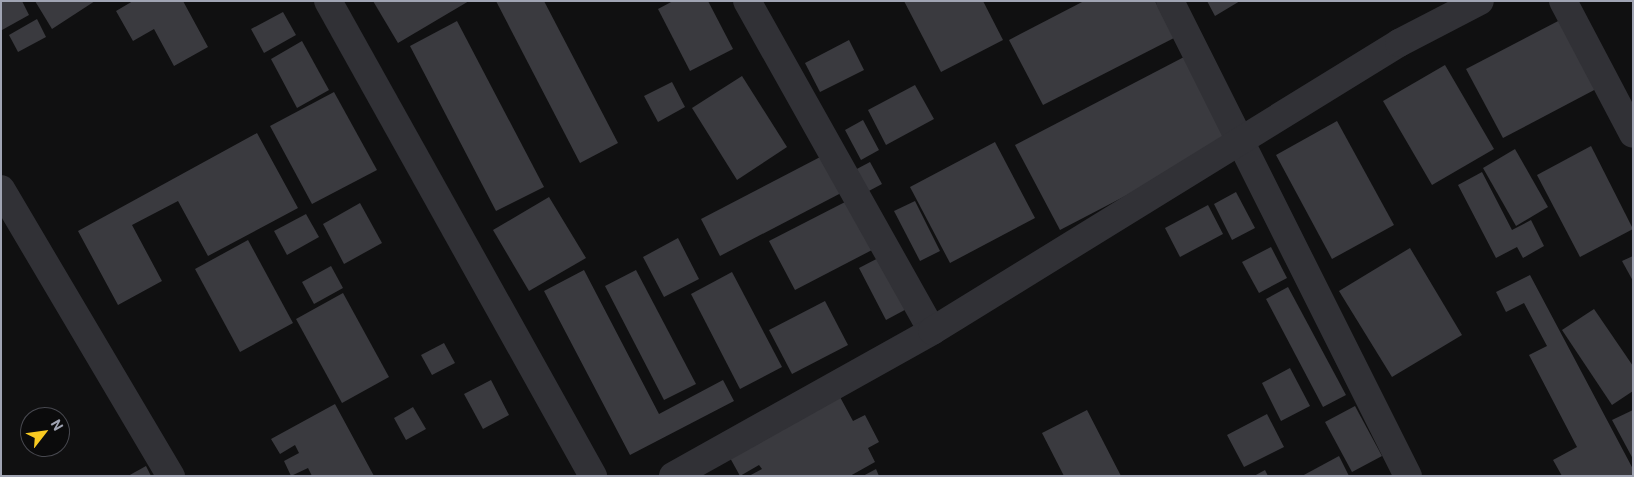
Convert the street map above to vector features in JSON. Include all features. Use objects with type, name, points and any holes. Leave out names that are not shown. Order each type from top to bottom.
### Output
[{"type":"street","points":[[328,1],[593,476]]},
{"type":"street","points":[[747,1],[932,331]]},
{"type":"street","points":[[1170,1],[1242,142],[1405,475]]},
{"type":"street","points":[[673,476],[932,331],[1242,142],[1399,43],[1480,1]]},
{"type":"street","points":[[1564,1],[1633,134]]},
{"type":"street","points":[[1,188],[171,476]]},
{"type":"building","points":[[1,1],[22,1],[29,15],[2,30]]},
{"type":"building","points":[[35,1],[95,1],[52,29]]},
{"type":"building","points":[[133,1],[183,1],[208,47],[174,66],[154,29],[133,41],[116,11]]},
{"type":"building","points":[[373,1],[469,1],[398,43]]},
{"type":"building","points":[[496,1],[544,1],[618,143],[580,163]]},
{"type":"building","points":[[673,1],[708,1],[733,49],[690,71],[658,9]]},
{"type":"building","points":[[904,1],[983,1],[1003,40],[941,72]]},
{"type":"building","points":[[1084,1],[1155,1],[1174,38],[1043,105],[1009,40]]},
{"type":"building","points":[[1207,1],[1240,1],[1215,16]]},
{"type":"building","points":[[283,12],[296,35],[264,53],[251,29]]},
{"type":"building","points":[[37,19],[46,37],[18,52],[9,35]]},
{"type":"building","points":[[1562,19],[1598,88],[1503,138],[1466,69]]},
{"type":"building","points":[[457,21],[544,187],[496,211],[410,46]]},
{"type":"building","points":[[849,40],[864,70],[820,92],[805,63]]},
{"type":"building","points":[[302,41],[329,90],[297,108],[271,59]]},
{"type":"building","points":[[1184,57],[1229,142],[1060,230],[1015,145]]},
{"type":"building","points":[[1445,65],[1494,149],[1432,185],[1383,101]]},
{"type":"building","points":[[742,76],[787,147],[737,180],[692,108]]},
{"type":"building","points":[[672,82],[685,107],[658,122],[644,96]]},
{"type":"building","points":[[915,85],[934,119],[886,145],[868,110]]},
{"type":"building","points":[[334,92],[377,170],[312,204],[270,126]]},
{"type":"building","points":[[863,120],[879,150],[861,160],[845,130]]},
{"type":"building","points":[[1337,121],[1394,225],[1332,259],[1276,155]]},
{"type":"building","points":[[257,133],[298,208],[208,256],[178,201],[132,225],[162,281],[118,305],[78,231]]},
{"type":"building","points":[[995,142],[1035,218],[950,263],[910,187]]},
{"type":"building","points":[[1591,146],[1633,229],[1580,257],[1537,175]]},
{"type":"building","points":[[1515,149],[1548,207],[1516,226],[1483,168]]},
{"type":"building","points":[[824,155],[843,192],[720,256],[701,219]]},
{"type":"building","points":[[870,162],[882,184],[865,193],[853,171]]},
{"type":"building","points":[[1482,172],[1512,230],[1531,220],[1544,246],[1523,258],[1517,247],[1496,258],[1458,185]]},
{"type":"building","points":[[1236,192],[1255,228],[1232,240],[1214,204]]},
{"type":"building","points":[[549,197],[586,258],[529,291],[493,230]]},
{"type":"building","points":[[847,201],[872,250],[795,290],[769,241]]},
{"type":"building","points":[[915,201],[940,251],[920,261],[894,211]]},
{"type":"building","points":[[360,203],[382,243],[344,264],[323,224]]},
{"type":"building","points":[[1208,205],[1223,234],[1180,257],[1165,228]]},
{"type":"building","points":[[306,214],[319,237],[287,255],[274,231]]},
{"type":"building","points":[[678,238],[699,279],[664,297],[643,257]]},
{"type":"building","points":[[248,240],[293,323],[240,352],[195,269]]},
{"type":"building","points":[[1271,247],[1287,278],[1259,293],[1242,262]]},
{"type":"building","points":[[1410,248],[1462,335],[1392,377],[1339,291]]},
{"type":"building","points":[[886,254],[914,305],[886,320],[859,268]]},
{"type":"building","points":[[1633,256],[1633,281],[1622,261]]},
{"type":"building","points":[[331,266],[343,288],[314,304],[302,282]]},
{"type":"building","points":[[584,270],[659,414],[723,380],[734,401],[630,455],[544,291]]},
{"type":"building","points":[[636,270],[696,384],[664,400],[605,286]]},
{"type":"building","points":[[732,272],[782,367],[740,389],[691,294]]},
{"type":"building","points":[[1530,275],[1633,469],[1633,476],[1562,476],[1553,460],[1577,447],[1529,355],[1547,346],[1524,303],[1506,312],[1496,292]]},
{"type":"building","points":[[1288,287],[1346,395],[1323,407],[1266,299]]},
{"type":"building","points":[[343,293],[389,377],[342,403],[296,319]]},
{"type":"building","points":[[825,301],[848,345],[792,374],[769,330]]},
{"type":"building","points":[[1594,309],[1633,366],[1633,391],[1612,405],[1562,330]]},
{"type":"building","points":[[444,343],[455,363],[432,375],[421,355]]},
{"type":"building","points":[[1290,368],[1310,406],[1281,421],[1262,383]]},
{"type":"building","points":[[491,380],[509,415],[483,429],[464,394]]},
{"type":"building","points":[[840,397],[853,421],[865,415],[879,442],[868,448],[875,462],[850,476],[749,476],[762,469],[759,465],[740,476],[729,456]]},
{"type":"building","points":[[335,404],[374,476],[312,476],[308,468],[291,476],[284,461],[299,453],[295,445],[280,454],[271,439]]},
{"type":"building","points":[[1355,406],[1382,456],[1352,472],[1325,422]]},
{"type":"building","points":[[413,407],[426,429],[406,440],[394,418]]},
{"type":"building","points":[[1087,410],[1121,476],[1064,476],[1042,433]]},
{"type":"building","points":[[1633,410],[1633,459],[1612,420]]},
{"type":"building","points":[[1267,414],[1284,447],[1244,467],[1227,435]]},
{"type":"building","points":[[1339,456],[1349,476],[1302,476]]},
{"type":"building","points":[[146,466],[151,476],[128,476]]},
{"type":"building","points":[[876,469],[879,476],[863,476]]},
{"type":"building","points":[[1265,470],[1268,476],[1254,476]]}]
